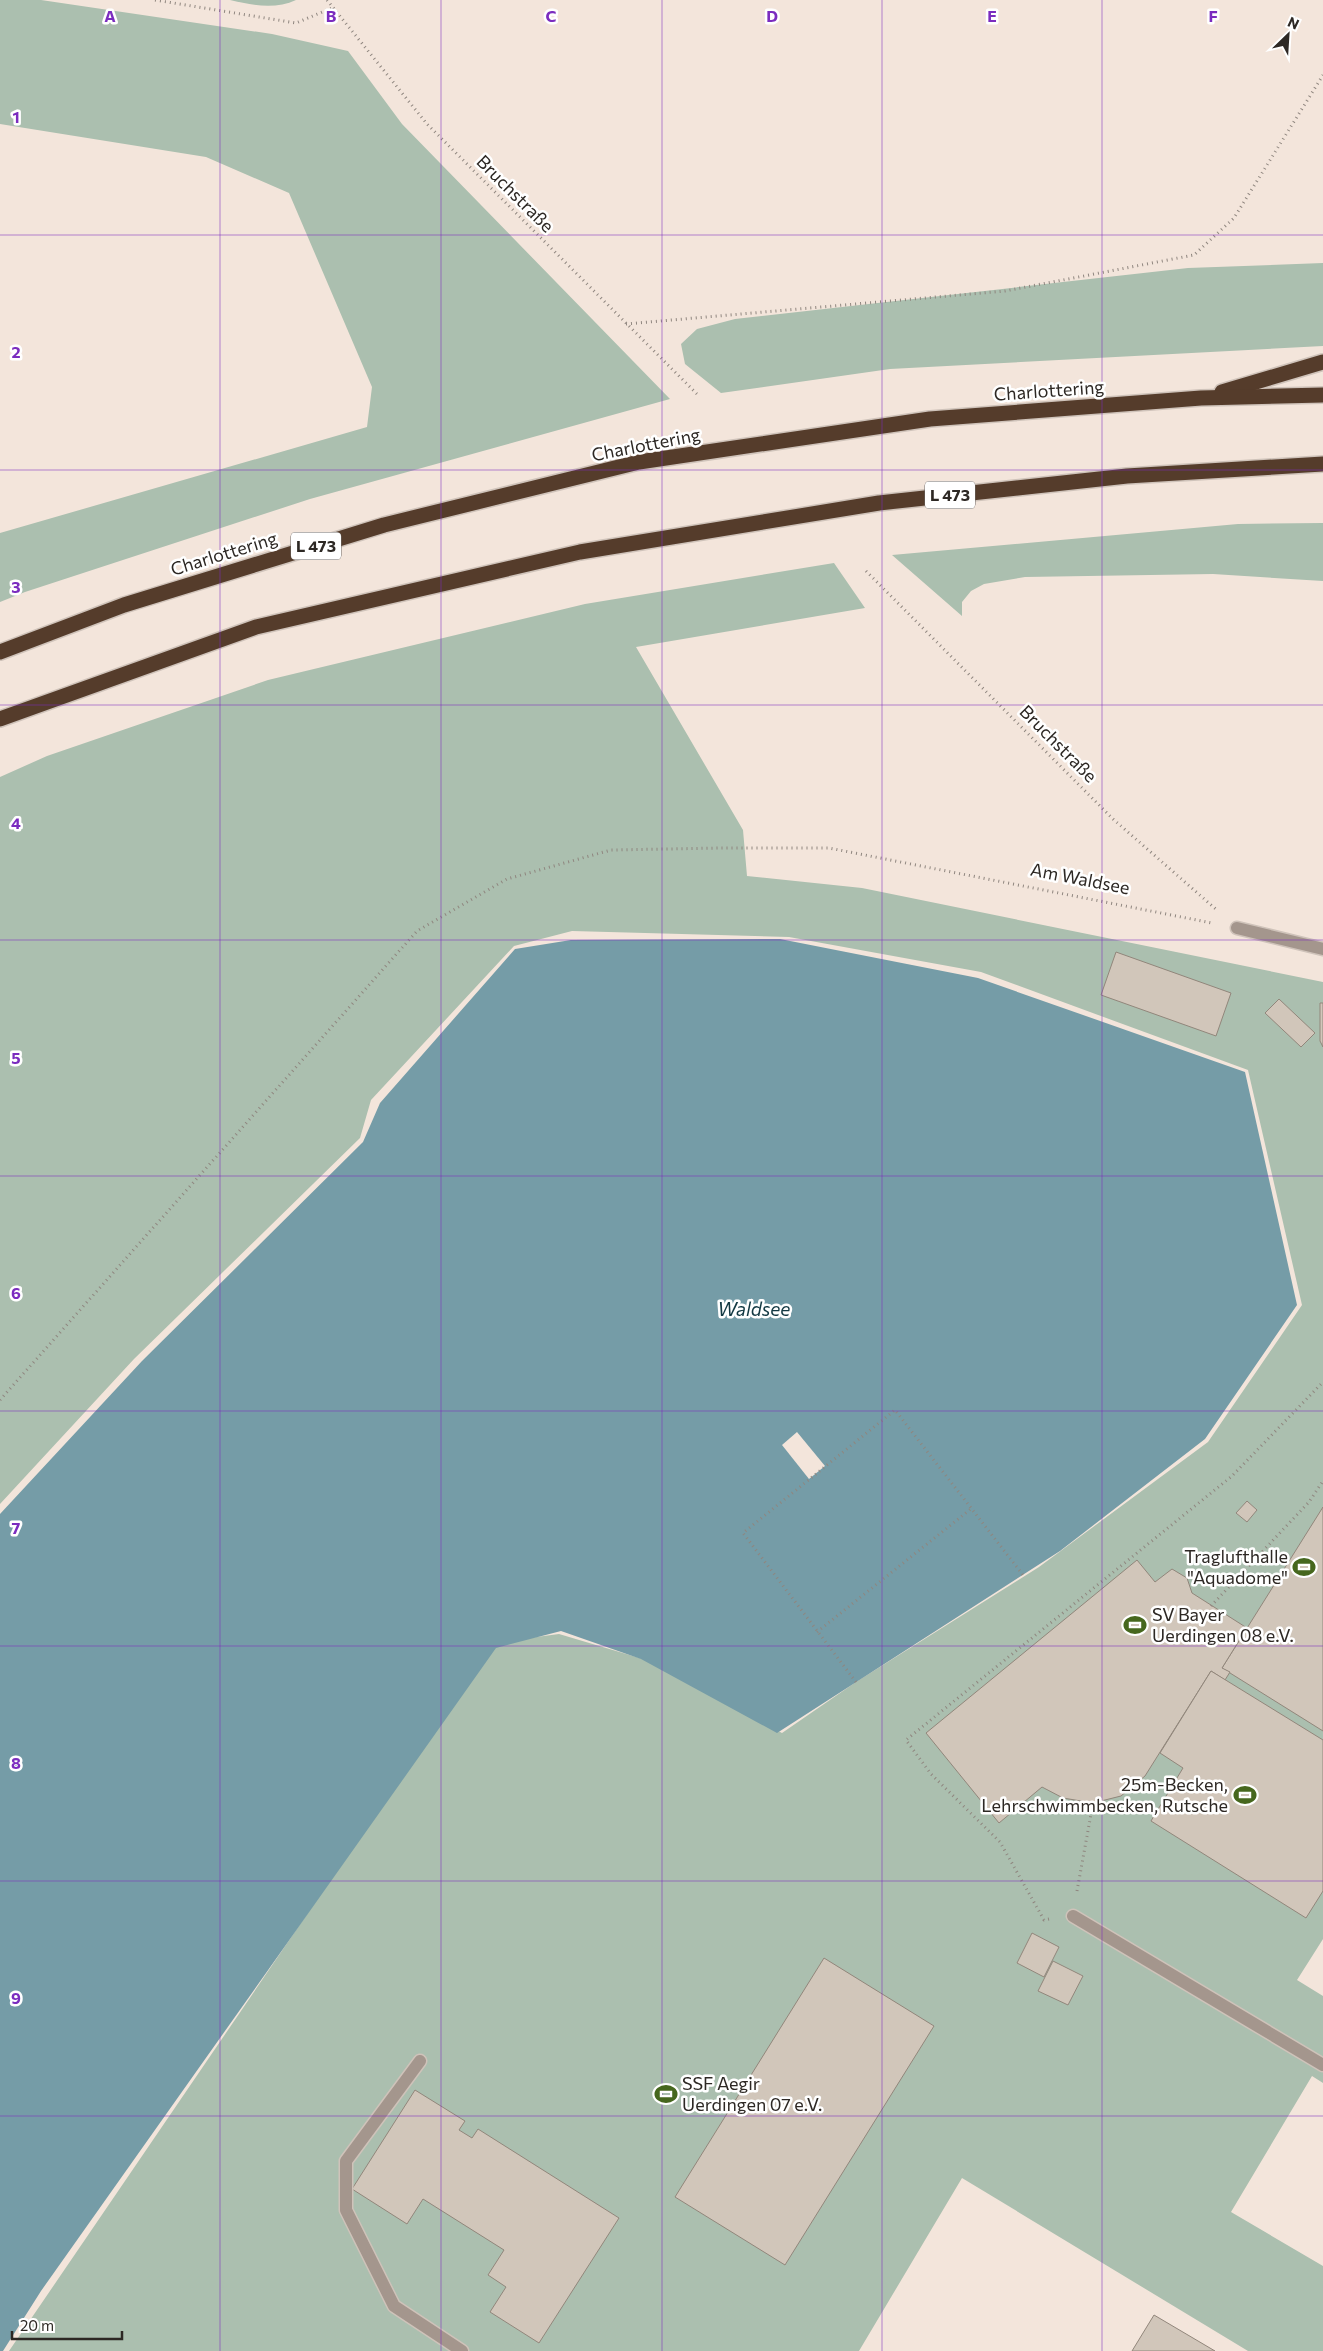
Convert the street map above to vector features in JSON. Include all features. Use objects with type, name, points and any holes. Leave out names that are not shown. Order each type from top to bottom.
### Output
[{"type":"highway","points":[[1202,398],[1323,362]]},
{"type":"highway","name":"Charlottering","points":[[0,652],[124,605],[384,525],[639,462],[930,419],[1202,398],[1323,395]]},
{"type":"highway","name":"L 473","points":[[0,720],[256,626],[580,552],[879,503],[1127,476],[1323,464]]},
{"type":"street","points":[[1238,928],[1323,949]]},
{"type":"street","points":[[1073,1916],[1323,2064]]},
{"type":"street","points":[[420,2061],[346,2161],[346,2210],[394,2306],[462,2351]]},
{"type":"path","points":[[156,0],[296,23],[332,8]]},
{"type":"path","name":"Bruchstraße","points":[[327,0],[427,124],[698,395]]},
{"type":"path","points":[[626,324],[1005,290],[1194,255],[1234,218],[1323,75]]},
{"type":"path","name":"Bruchstraße","points":[[866,571],[1113,819],[1238,928]]},
{"type":"path","name":"Am Waldsee","points":[[0,1400],[417,931],[507,879],[611,850],[830,848],[1238,928]]},
{"type":"path","points":[[1093,1803],[1073,1916],[1044,1920],[1000,1842],[931,1774],[906,1740],[1232,1476],[1323,1382]]},
{"type":"path","points":[[856,1682],[743,1533],[895,1410],[1023,1575]]},
{"type":"path","points":[[1212,1606],[1309,1502],[1323,1481]]},
{"type":"path","points":[[817,1632],[972,1508]]},
{"type":"green space","points":[[0,0],[41,0],[272,34],[348,51],[402,124],[670,399],[310,499],[25,592],[0,602],[0,533],[367,427],[372,387],[289,193],[206,157],[0,124]]},
{"type":"green space","points":[[230,0],[296,0],[271,6]]},
{"type":"green space","points":[[1323,263],[1323,346],[890,369],[721,393],[685,364],[681,344],[697,329],[735,319],[1188,268]]},
{"type":"green space","points":[[1323,523],[1323,581],[1213,574],[1025,577],[984,584],[971,591],[962,602],[962,616],[892,555],[1238,524]]},
{"type":"green space","points":[[834,563],[865,608],[636,647],[743,830],[747,876],[862,888],[1323,982],[1323,1939],[1297,1980],[1323,1996],[1323,2083],[1312,2076],[1231,2212],[1323,2266],[1323,2351],[1248,2351],[962,2178],[859,2351],[9,2351],[492,1643],[559,1634],[643,1659],[782,1733],[856,1682],[1039,1567],[1208,1442],[1302,1305],[1248,1070],[981,972],[789,937],[572,931],[514,946],[371,1100],[360,1138],[134,1359],[0,1504],[0,777],[47,756],[268,680],[585,604]]},
{"type":"water","name":"Waldsee","points":[[780,939],[978,978],[1245,1072],[1297,1305],[1205,1439],[1060,1551],[777,1733],[641,1659],[561,1631],[496,1648],[41,2291],[3,2351],[0,2351],[0,1514],[142,1361],[363,1142],[380,1103],[515,949],[571,940]]},
{"type":"pier","points":[[797,1432],[825,1466],[809,1479],[782,1445]]},
{"type":"building","points":[[1116,952],[1231,993],[1216,1036],[1101,995]]},
{"type":"building","points":[[1279,999],[1315,1033],[1301,1047],[1265,1013]]},
{"type":"building","points":[[1320,1003],[1323,1003],[1323,1047],[1320,1041]]},
{"type":"building","points":[[1247,1501],[1257,1510],[1247,1522],[1236,1513]]},
{"type":"building","name":"Traglufthalle \"Aquadome\"","points":[[1323,1507],[1323,1731],[1222,1668]]},
{"type":"building","points":[[1137,1560],[1155,1582],[1172,1569],[1187,1578],[1192,1593],[1247,1628],[1222,1668],[1230,1672],[1225,1680],[1211,1671],[1145,1776],[1121,1796],[1093,1803],[1063,1798],[1042,1787],[999,1823],[926,1733]]},
{"type":"building","name":"25m-Becken, Lehrschwimmbecken, Rutsche","points":[[1211,1671],[1323,1740],[1323,1891],[1306,1918],[1151,1821],[1183,1768],[1160,1753]]},
{"type":"building","points":[[1032,1933],[1059,1947],[1044,1977],[1017,1963]]},
{"type":"building","points":[[824,1958],[934,2026],[785,2265],[675,2197]]},
{"type":"building","points":[[1053,1961],[1083,1976],[1068,2005],[1038,1991]]},
{"type":"building","points":[[415,2090],[465,2121],[459,2130],[472,2138],[478,2129],[619,2218],[539,2343],[490,2312],[506,2287],[488,2275],[504,2250],[423,2199],[407,2224],[352,2189]]},
{"type":"building","points":[[1154,2315],[1215,2351],[1132,2351]]},
{"type":"place","name":"Traglufthalle \"Aquadome\"","points":[[1304,1567]]},
{"type":"place","name":"SV Bayer Uerdingen 08 e.V.","points":[[1135,1625]]},
{"type":"place","name":"25m-Becken, Lehrschwimmbecken, Rutsche","points":[[1245,1795]]},
{"type":"place","name":"SSF Aegir Uerdingen 07 e.V.","points":[[666,2094]]}]
